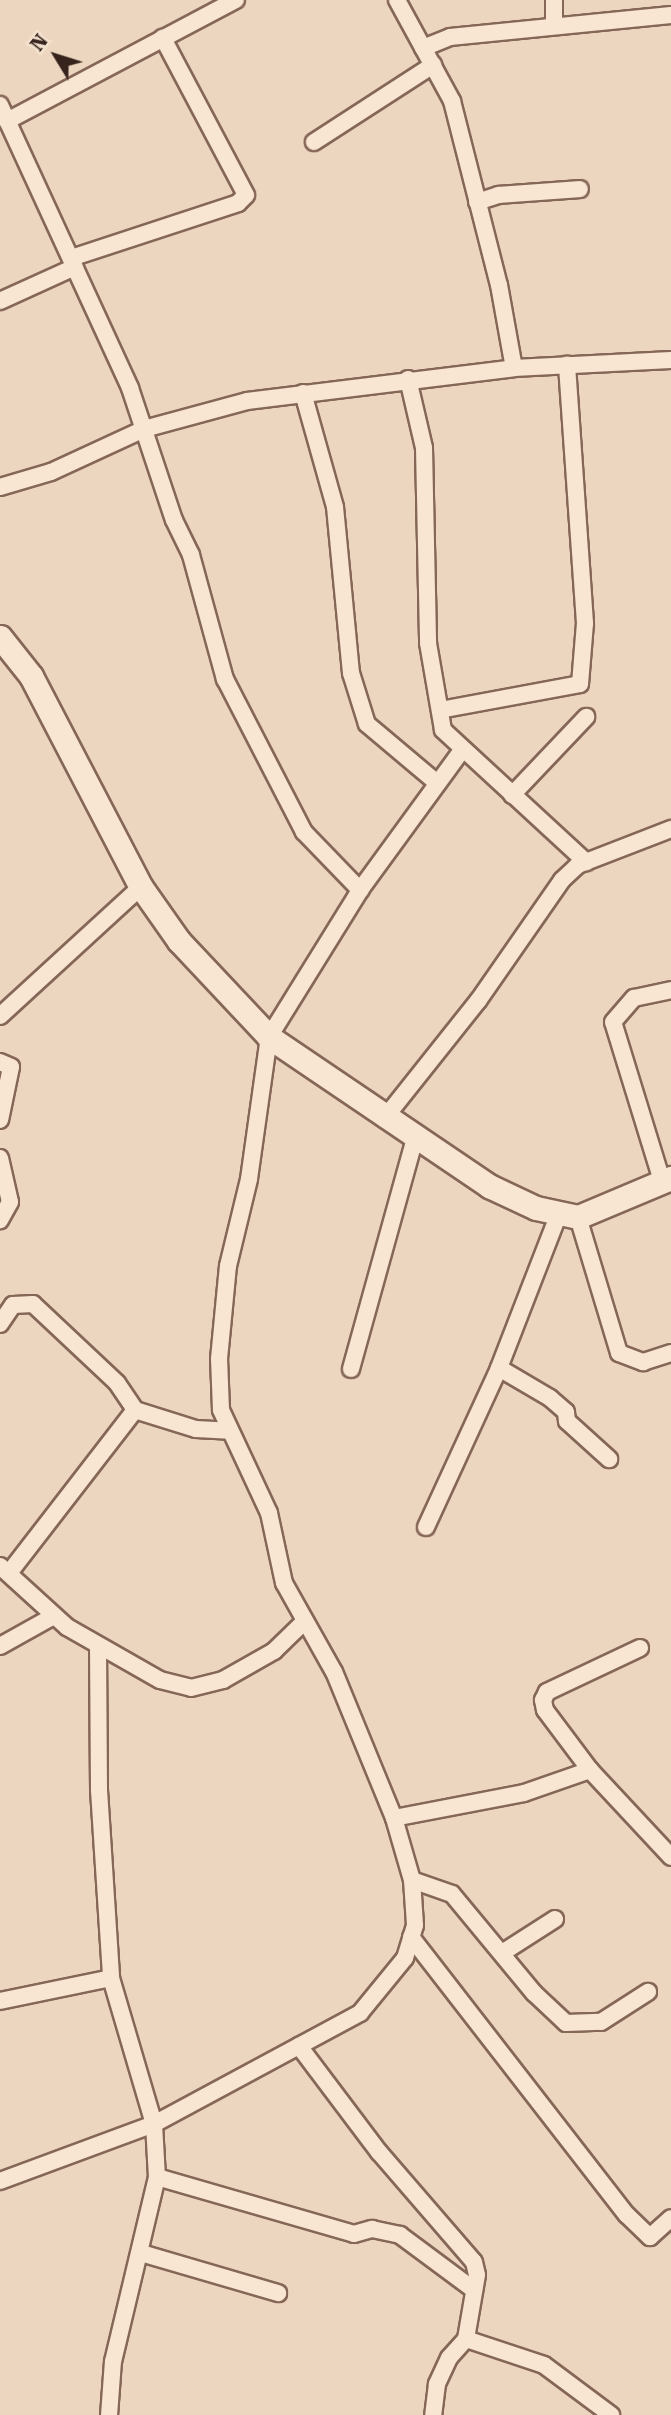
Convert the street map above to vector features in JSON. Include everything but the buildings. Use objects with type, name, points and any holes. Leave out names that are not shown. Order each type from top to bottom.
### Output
[{"type":"street","points":[[7,121],[236,0]]},
{"type":"street","points":[[397,0],[452,101],[499,285],[514,368]]},
{"type":"street","points":[[554,0],[554,24]]},
{"type":"street","points":[[423,48],[450,37],[554,24],[671,15]]},
{"type":"street","points":[[0,301],[73,263],[239,203],[246,195],[163,38]]},
{"type":"street","points":[[314,142],[433,65]]},
{"type":"street","points":[[0,104],[130,388],[174,520],[191,555],[225,679],[304,832],[360,890]]},
{"type":"street","points":[[477,202],[499,195],[580,189]]},
{"type":"street","points":[[0,487],[51,472],[144,429],[247,401],[514,368],[671,360]]},
{"type":"street","points":[[440,710],[580,684],[584,623],[568,365]]},
{"type":"street","points":[[408,379],[424,448],[429,643],[443,730],[586,862]]},
{"type":"street","points":[[303,393],[335,506],[351,673],[367,724],[437,783]]},
{"type":"street","points":[[0,637],[31,676],[141,887],[179,941],[269,1037],[384,1119],[489,1186],[568,1216],[667,1180],[613,1022],[634,998],[671,990]]},
{"type":"street","points":[[512,795],[586,717]]},
{"type":"street","points":[[0,2182],[154,2124],[360,2013],[405,1958],[411,1937],[412,1880],[394,1818],[334,1672],[284,1583],[269,1513],[221,1410],[219,1359],[228,1266],[249,1179],[269,1037],[360,890],[462,750]]},
{"type":"street","points":[[384,1119],[478,1002],[552,892],[586,862],[671,829]]},
{"type":"street","points":[[0,1016],[141,887]]},
{"type":"street","points":[[0,1062],[11,1067],[0,1120]]},
{"type":"street","points":[[351,1369],[415,1139]]},
{"type":"street","points":[[0,1158],[10,1202],[0,1220]]},
{"type":"street","points":[[568,1216],[619,1353],[643,1362],[671,1353]]},
{"type":"street","points":[[426,1527],[568,1216]]},
{"type":"street","points":[[0,1324],[13,1305],[33,1304],[117,1383],[135,1410],[196,1429],[229,1431]]},
{"type":"street","points":[[499,1368],[550,1398],[566,1412],[567,1421],[609,1459]]},
{"type":"street","points":[[135,1410],[4,1569],[54,1616],[97,1646],[160,1680],[191,1688],[223,1680],[274,1651],[305,1621]]},
{"type":"street","points":[[0,1646],[54,1616]]},
{"type":"street","points":[[97,1646],[99,1790],[111,1978],[154,2124],[156,2177],[141,2253],[113,2361],[110,2415]]},
{"type":"street","points":[[640,1648],[547,1692],[542,1700],[545,1710],[590,1770],[671,1857]]},
{"type":"street","points":[[394,1818],[524,1793],[590,1770]]},
{"type":"street","points":[[412,1880],[452,1894],[553,2015],[566,2023],[601,2022],[648,1992]]},
{"type":"street","points":[[502,1954],[555,1919]]},
{"type":"street","points":[[411,1937],[627,2215],[650,2237],[671,2218]]},
{"type":"street","points":[[0,2001],[111,1978]]},
{"type":"street","points":[[299,2046],[379,2152],[467,2253],[477,2275],[466,2339],[449,2358],[437,2384],[433,2415]]},
{"type":"street","points":[[156,2177],[354,2234],[372,2229],[400,2235],[474,2290]]},
{"type":"street","points":[[141,2253],[278,2293]]},
{"type":"street","points":[[466,2339],[544,2365],[611,2415]]}]
